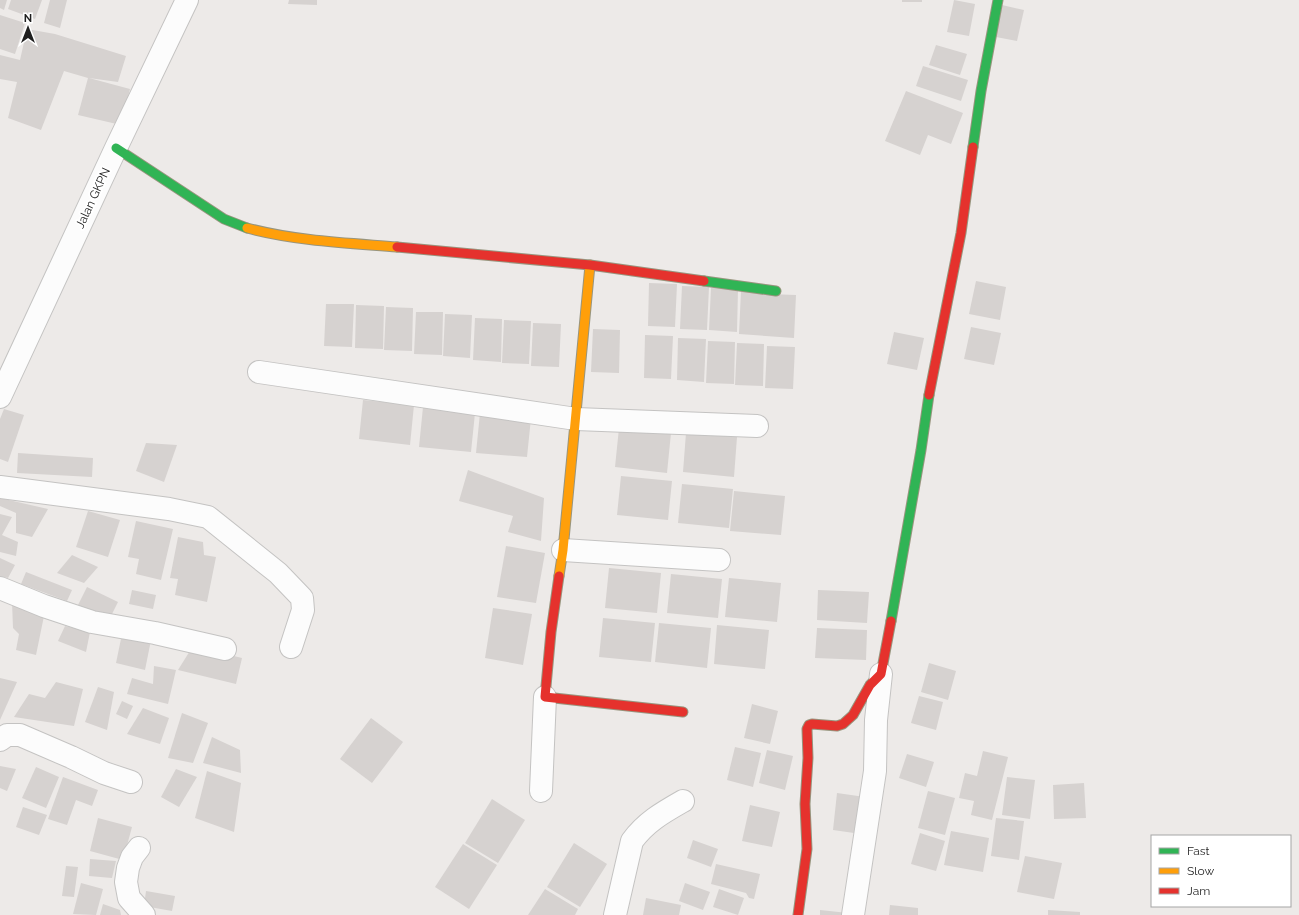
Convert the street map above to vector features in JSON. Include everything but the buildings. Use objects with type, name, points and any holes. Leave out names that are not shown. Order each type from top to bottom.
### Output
[{"type":"street","name":"Jalan GKPN","points":[[0,397],[116,148],[188,0]]},
{"type":"street","points":[[853,915],[875,771],[876,720],[881,674],[921,450],[932,377],[961,233],[981,91],[998,0]]},
{"type":"street","points":[[116,148],[224,219],[248,228],[269,233],[317,240],[590,265],[776,291]]},
{"type":"street","points":[[541,790],[545,697],[551,632],[563,550],[590,265]]},
{"type":"street","points":[[259,372],[576,419],[757,426]]},
{"type":"street","points":[[0,487],[169,509],[208,517],[278,573],[302,598],[303,610],[291,647]]},
{"type":"street","points":[[563,550],[719,560]]},
{"type":"street","points":[[0,588],[44,606],[92,622],[155,633],[225,649]]},
{"type":"street","points":[[798,915],[807,849],[805,804],[808,758],[807,729],[809,725],[813,724],[839,726],[850,719],[870,686],[881,674]]},
{"type":"street","points":[[545,697],[683,712]]},
{"type":"street","points":[[0,740],[7,735],[20,735],[104,773],[131,782]]},
{"type":"street","points":[[615,915],[632,841],[654,818],[683,800]]},
{"type":"street","points":[[139,848],[132,857],[128,868],[126,882],[129,898],[144,915]]},
{"type":"traffic: fast","points":[[973,147],[981,91],[998,0]]},
{"type":"traffic: fast","points":[[116,148],[224,219],[247,228]]},
{"type":"traffic: fast","points":[[704,281],[776,291]]},
{"type":"traffic: fast","points":[[891,621],[921,450],[929,395]]},
{"type":"traffic: slow","points":[[247,228],[303,239],[397,247]]},
{"type":"traffic: slow","points":[[559,576],[563,550],[590,265]]},
{"type":"traffic: jam","points":[[929,395],[961,233],[973,147]]},
{"type":"traffic: jam","points":[[397,247],[590,265],[704,281]]},
{"type":"traffic: jam","points":[[559,576],[551,632],[545,697],[683,712]]},
{"type":"traffic: jam","points":[[798,915],[807,849],[805,804],[808,758],[807,729],[809,725],[812,724],[837,726],[843,724],[853,715],[870,685],[881,674],[891,621]]}]
